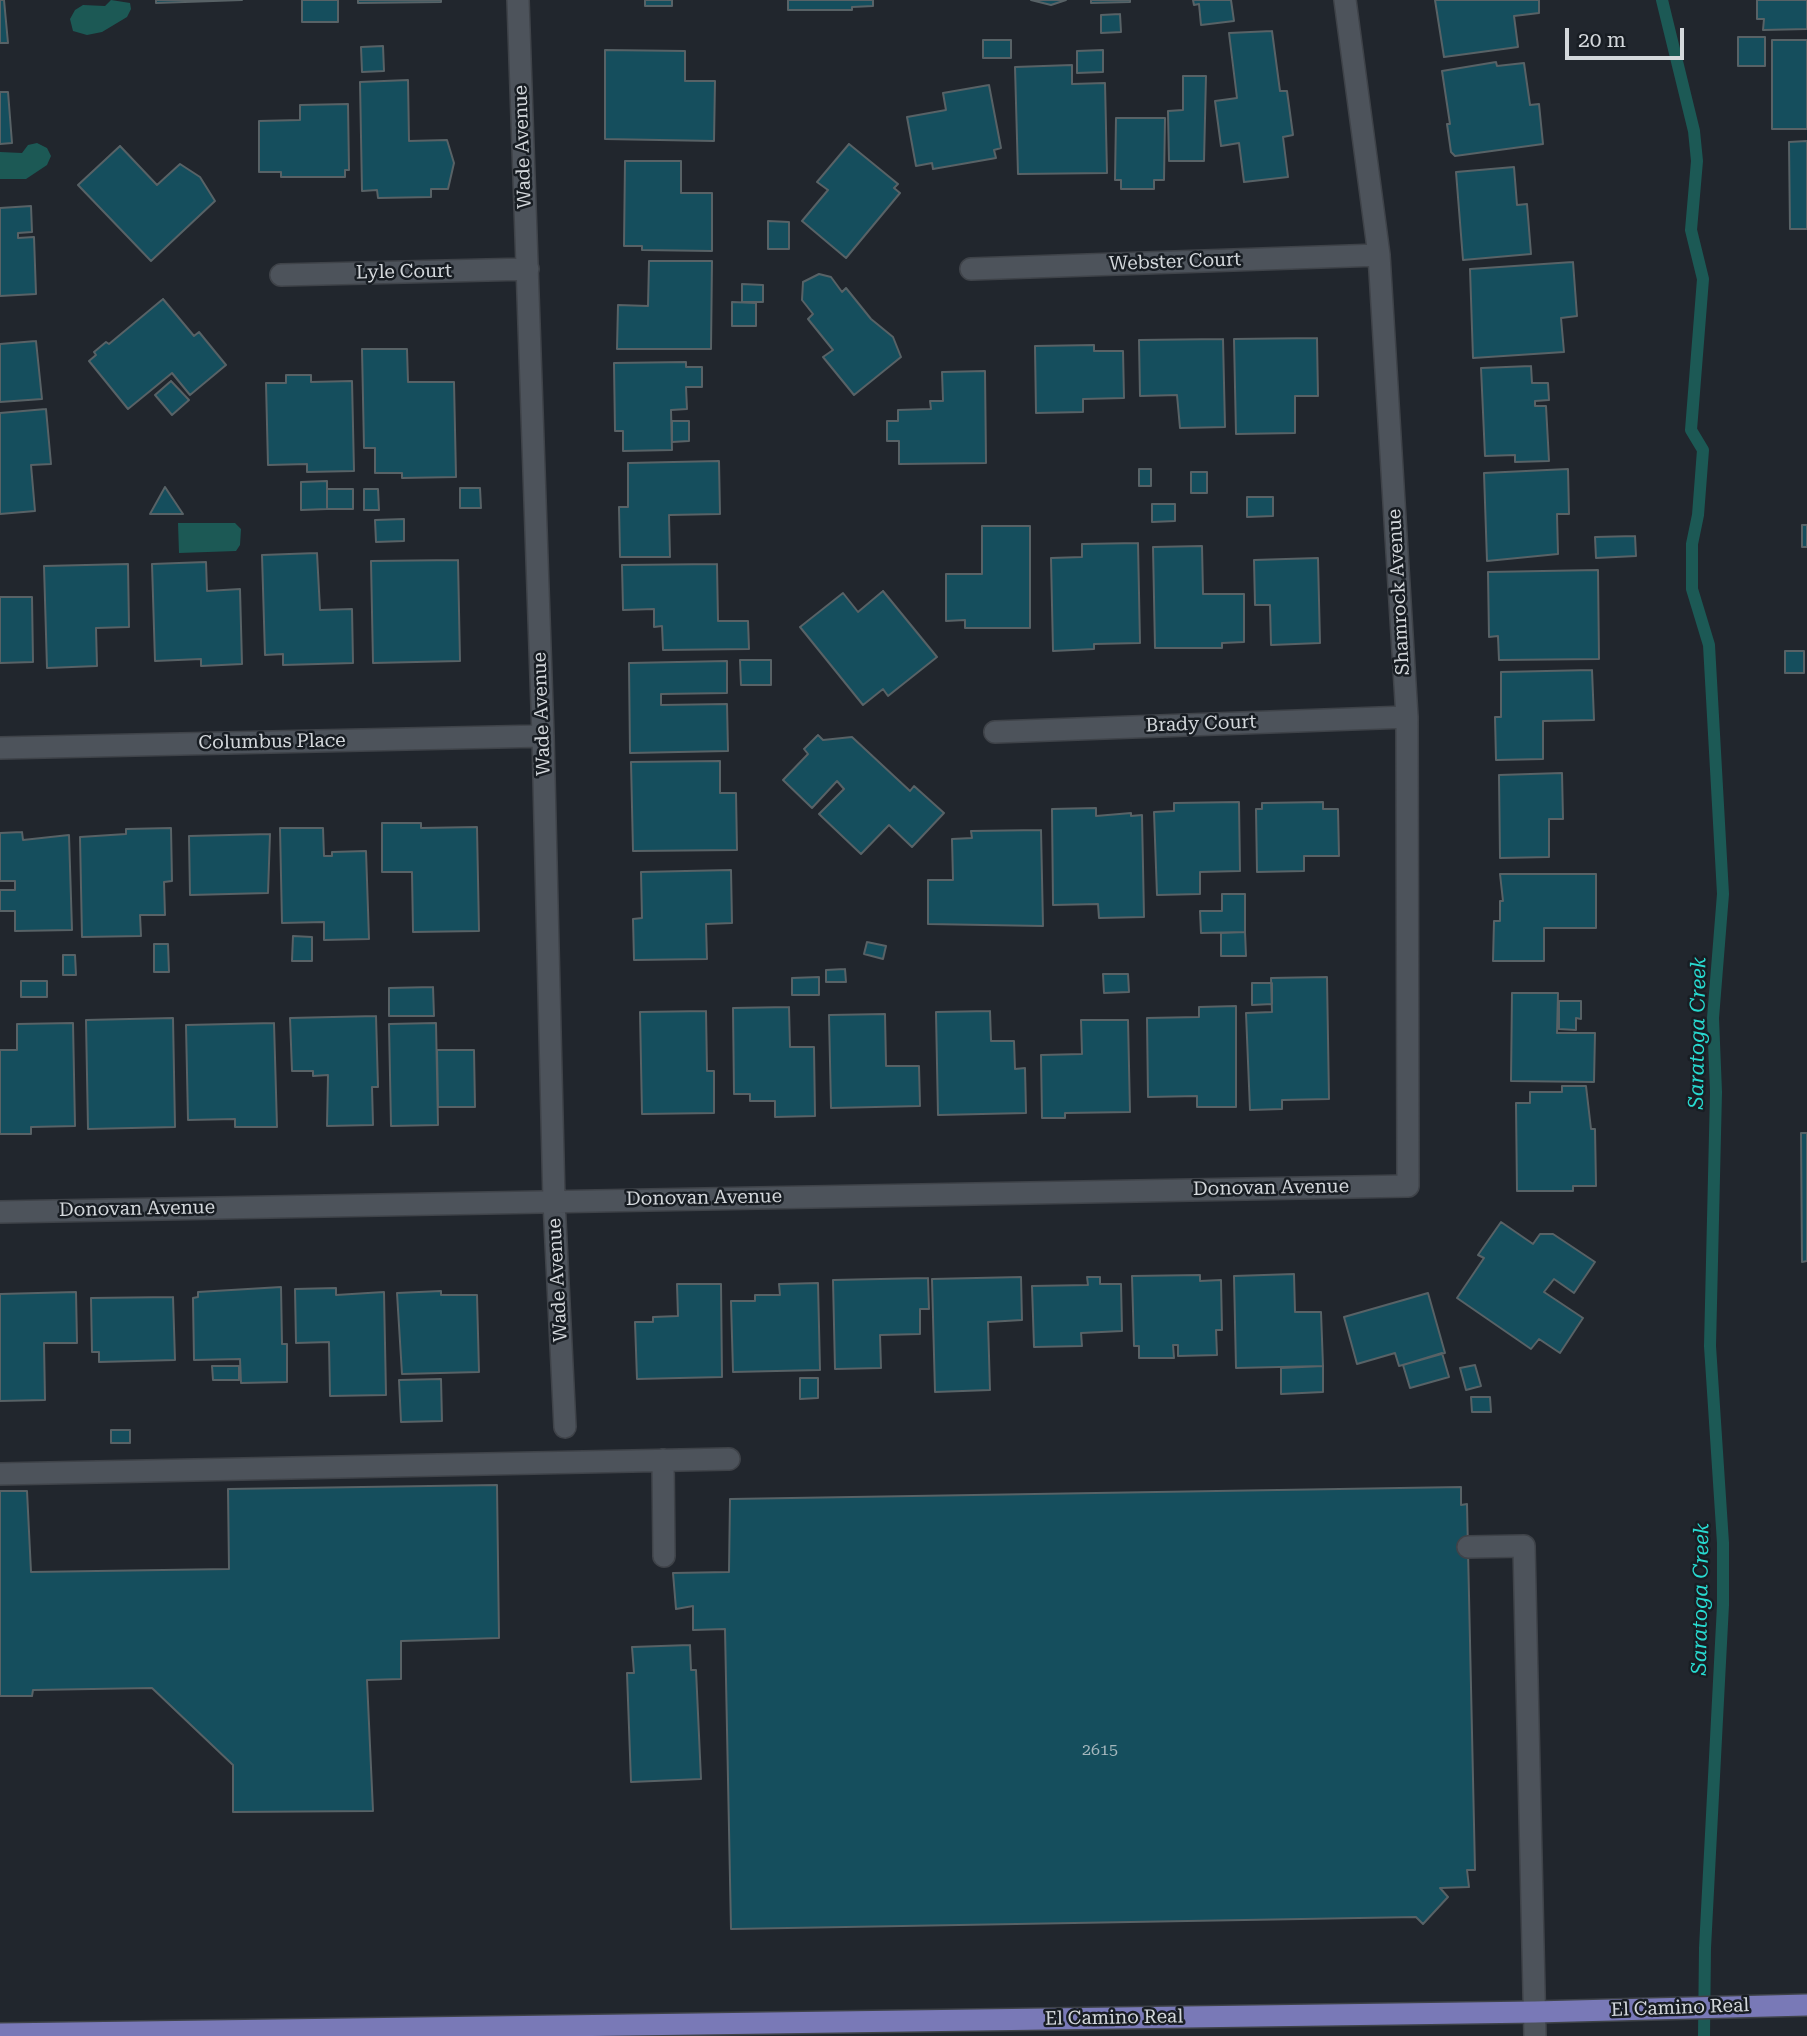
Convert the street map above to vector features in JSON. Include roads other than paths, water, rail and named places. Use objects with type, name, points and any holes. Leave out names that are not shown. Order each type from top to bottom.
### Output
[{"type":"main road","name":"El Camino Real","points":[[0,2034],[1535,2012],[1807,2005]]},
{"type":"street","name":"Wade Avenue","points":[[517,0],[543,736],[554,1201],[565,1427]]},
{"type":"street","name":"Shamrock Avenue","points":[[1345,0],[1379,255],[1407,717],[1408,1186]]},
{"type":"street","name":"Webster Court","points":[[971,269],[1379,255]]},
{"type":"street","name":"Lyle Court","points":[[281,275],[528,269]]},
{"type":"street","name":"Brady Court","points":[[995,732],[1407,717]]},
{"type":"street","name":"Columbus Place","points":[[0,748],[543,736]]},
{"type":"street","name":"Donovan Avenue","points":[[0,1212],[1408,1186]]},
{"type":"street","points":[[0,1474],[729,1459]]},
{"type":"street","points":[[663,1460],[664,1556]]},
{"type":"street","points":[[1468,1547],[1524,1546],[1535,2036]]},
{"type":"waterway","name":"Saratoga Creek","points":[[1662,0],[1694,131],[1697,161],[1691,230],[1703,279],[1691,430],[1703,450],[1698,515],[1692,544],[1692,589],[1709,645],[1723,894],[1713,1018],[1716,1092],[1710,1346],[1723,1543],[1723,1605],[1705,1948],[1704,2036]]}]
